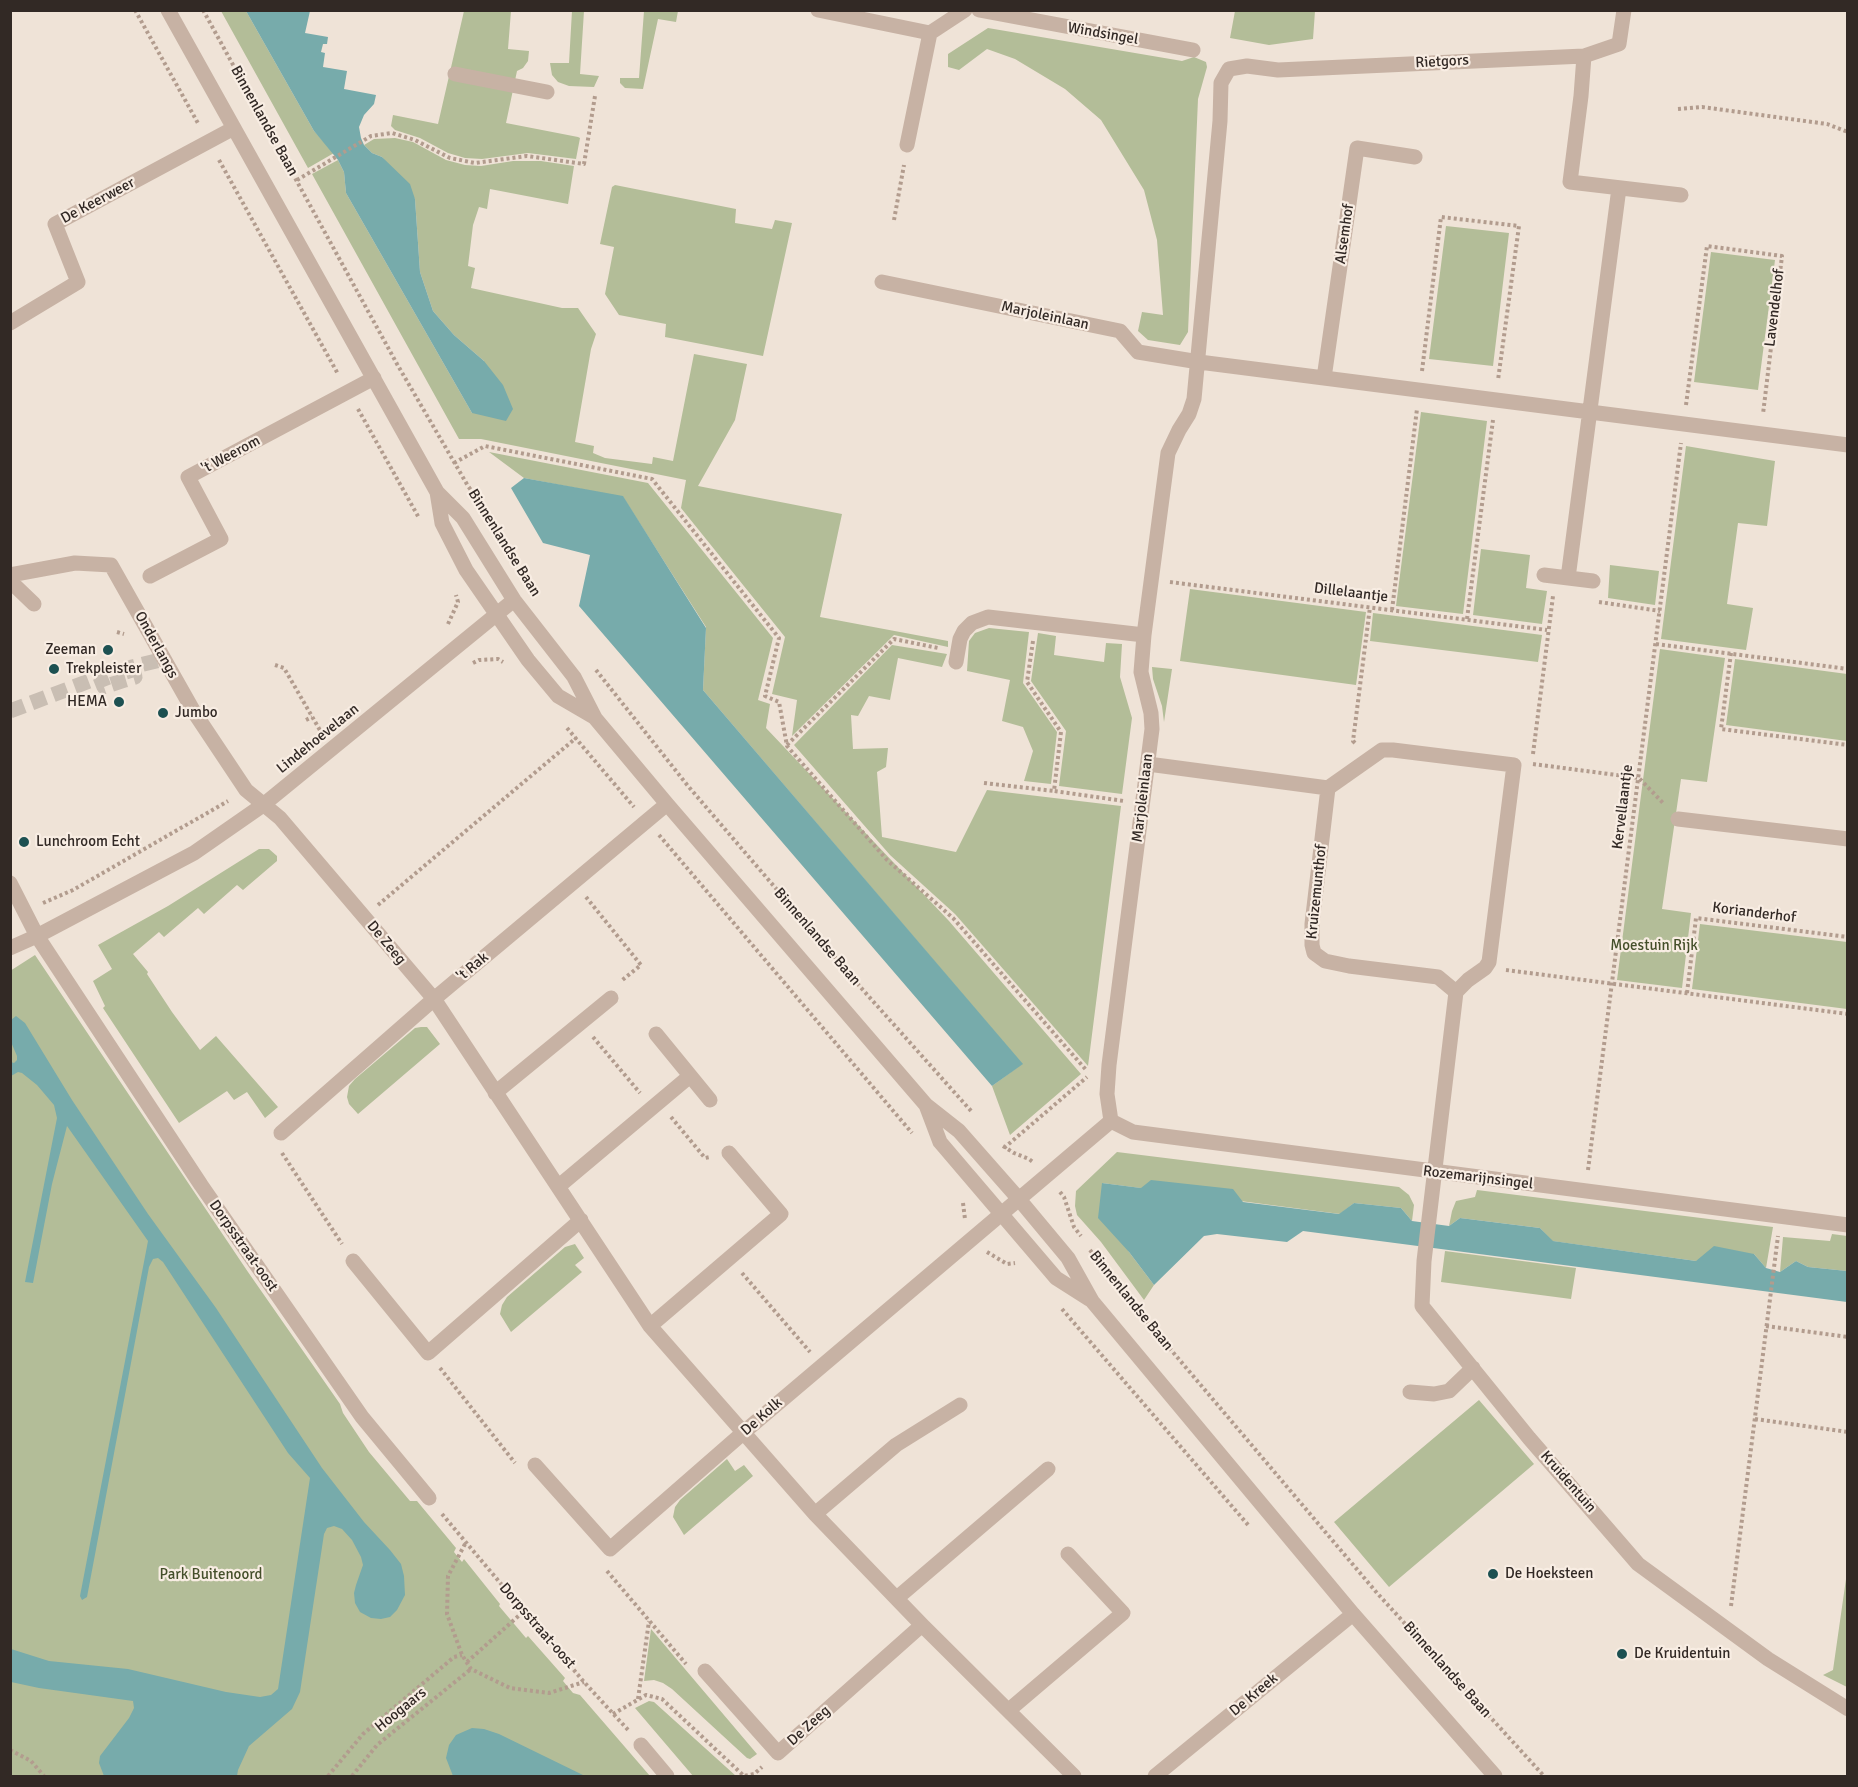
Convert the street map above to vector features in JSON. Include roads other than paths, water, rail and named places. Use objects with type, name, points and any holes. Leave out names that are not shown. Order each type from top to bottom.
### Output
[{"type":"street","name":"Binnenlandse Baan","points":[[168,10],[437,492],[463,518],[514,600],[574,677],[595,718],[926,1105],[959,1131],[1018,1198],[1068,1258],[1092,1301],[1353,1614],[1496,1776]]},
{"type":"street","points":[[818,10],[930,33],[965,10]]},
{"type":"street","name":"Windsingel","points":[[979,10],[1193,50]]},
{"type":"street","name":"Rietgors","points":[[1229,69],[1247,66],[1278,70],[1584,56],[1619,44],[1624,10]]},
{"type":"street","points":[[908,145],[930,33]]},
{"type":"street","points":[[1584,56],[1570,182],[1681,195]]},
{"type":"street","name":"Marjoleinlaan","points":[[1111,1121],[1107,1094],[1108,1065],[1152,720],[1141,672],[1144,635],[1168,453],[1172,441],[1192,408],[1199,362],[1219,133],[1221,83],[1229,69]]},
{"type":"street","points":[[454,74],[547,92]]},
{"type":"street","name":"De Keerweer","points":[[10,323],[78,282],[55,224],[234,128]]},
{"type":"street","name":"Alsemhof","points":[[1324,378],[1357,148],[1415,157]]},
{"type":"street","points":[[1568,578],[1618,188]]},
{"type":"street","name":"Marjoleinlaan","points":[[882,282],[1120,331],[1138,352],[1199,362]]},
{"type":"street","points":[[1199,362],[1848,445]]},
{"type":"street","name":"'t Weerom","points":[[150,576],[221,539],[188,477],[374,378]]},
{"type":"street","name":"Binnenlandse Baan","points":[[437,492],[442,523],[466,570],[528,660],[558,696],[595,718]]},
{"type":"street","name":"Onderlangs","points":[[10,575],[75,563],[111,564],[130,631],[194,712],[246,790],[263,806]]},
{"type":"street","points":[[1544,575],[1593,580]]},
{"type":"street","points":[[10,581],[34,604]]},
{"type":"street","name":"Lindehoevelaan","points":[[10,948],[194,853],[263,806],[514,600]]},
{"type":"street","points":[[956,657],[962,634],[967,627],[977,620],[993,617],[1144,635]]},
{"type":"street","points":[[1148,764],[1328,788],[1382,750],[1514,765],[1490,954],[1485,968],[1456,992],[1435,1172]]},
{"type":"street","name":"Kruizemunthof","points":[[1328,788],[1312,924],[1311,945],[1314,953],[1325,960],[1349,966],[1438,977],[1456,992]]},
{"type":"street","name":"'t Rak","points":[[281,1133],[434,999],[667,804]]},
{"type":"street","name":"De Zeeg","points":[[263,806],[279,818],[434,999],[650,1326],[815,1514],[922,1625],[1074,1776]]},
{"type":"street","points":[[1678,819],[1848,839]]},
{"type":"street","name":"Dorpsstraat-oost","points":[[10,883],[37,936],[201,1185],[355,1408],[429,1498]]},
{"type":"street","points":[[495,1093],[611,998]]},
{"type":"street","points":[[656,1034],[710,1100]]},
{"type":"street","points":[[559,1186],[690,1076]]},
{"type":"street","name":"Binnenlandse Baan","points":[[926,1105],[940,1142],[1056,1278],[1092,1301]]},
{"type":"street","points":[[1018,1198],[1111,1121]]},
{"type":"street","name":"Rozemarijnsingel","points":[[1111,1121],[1133,1132],[1848,1225]]},
{"type":"street","points":[[650,1326],[781,1214],[729,1153]]},
{"type":"street","name":"Kruidentuin","points":[[1435,1172],[1424,1261],[1422,1306],[1529,1438],[1638,1564],[1768,1659],[1848,1709]]},
{"type":"street","name":"De Kolk","points":[[535,1465],[610,1549],[1018,1198]]},
{"type":"street","points":[[353,1261],[428,1353],[581,1220]]},
{"type":"street","points":[[1410,1392],[1434,1394],[1449,1391],[1473,1368]]},
{"type":"street","points":[[815,1514],[896,1445],[960,1405]]},
{"type":"street","points":[[897,1598],[1048,1469]]},
{"type":"street","points":[[1009,1710],[1123,1613],[1068,1554]]},
{"type":"street","name":"De Kreek","points":[[1155,1776],[1353,1614]]},
{"type":"street","name":"De Zeeg","points":[[705,1671],[778,1753],[922,1625]]},
{"type":"street","points":[[641,1745],[668,1776]]},
{"type":"water","points":[[246,11],[310,11],[305,33],[328,37],[327,44],[323,44],[321,52],[325,53],[323,67],[347,71],[344,89],[376,95],[374,104],[364,115],[359,127],[361,138],[372,153],[382,157],[410,184],[415,199],[420,272],[433,311],[454,335],[484,361],[503,385],[513,409],[506,421],[472,413],[346,193],[344,172],[338,160],[314,131]]},
{"type":"water","points":[[524,478],[623,496],[706,628],[703,690],[1023,1064],[992,1086],[579,606],[590,555],[543,543],[511,488]]},
{"type":"water","points":[[16,1016],[25,1023],[72,1100],[148,1214],[216,1308],[322,1468],[364,1522],[401,1564],[405,1595],[397,1610],[390,1617],[371,1618],[360,1612],[355,1603],[354,1593],[363,1565],[361,1557],[352,1540],[342,1529],[334,1526],[327,1528],[324,1534],[300,1692],[292,1709],[249,1746],[237,1776],[104,1776],[99,1763],[100,1756],[129,1718],[134,1708],[133,1701],[11,1682],[11,1649],[49,1661],[128,1669],[226,1692],[260,1697],[271,1695],[278,1689],[310,1478],[288,1453],[163,1262],[158,1258],[153,1259],[149,1267],[87,1597],[82,1600],[80,1596],[148,1241],[67,1126],[52,1184],[33,1283],[25,1282],[57,1118],[54,1105],[37,1085],[22,1073],[18,1072],[11,1076],[11,1062],[14,1063],[17,1060],[17,1056],[11,1042],[11,1020]]},
{"type":"water","points":[[1151,1180],[1233,1189],[1243,1202],[1339,1214],[1354,1203],[1401,1208],[1412,1221],[1449,1226],[1460,1218],[1540,1228],[1553,1241],[1696,1261],[1714,1246],[1754,1254],[1766,1268],[1780,1272],[1796,1261],[1808,1267],[1847,1271],[1847,1302],[1303,1231],[1287,1242],[1217,1234],[1204,1236],[1154,1285],[1129,1252],[1098,1218],[1102,1183],[1141,1188]]},
{"type":"water","points":[[472,1728],[499,1734],[585,1776],[453,1776],[446,1758],[449,1745],[456,1735]]},
{"type":"tunnel","points":[[10,711],[100,677],[104,687],[135,677],[132,667],[164,659]]},
{"type":"place","name":"Zeeman","points":[[108,650]]},
{"type":"place","name":"Trekpleister","points":[[54,669]]},
{"type":"place","name":"HEMA","points":[[119,702]]},
{"type":"place","name":"Jumbo","points":[[163,713]]},
{"type":"place","name":"Lunchroom Echt","points":[[24,842]]},
{"type":"place","name":"De Hoeksteen","points":[[1493,1574]]},
{"type":"place","name":"De Kruidentuin","points":[[1622,1654]]},
{"type":"park label","name":"Moestuin Rijk","points":[[1654,946]]},
{"type":"park label","name":"Park Buitenoord","points":[[211,1575]]}]
